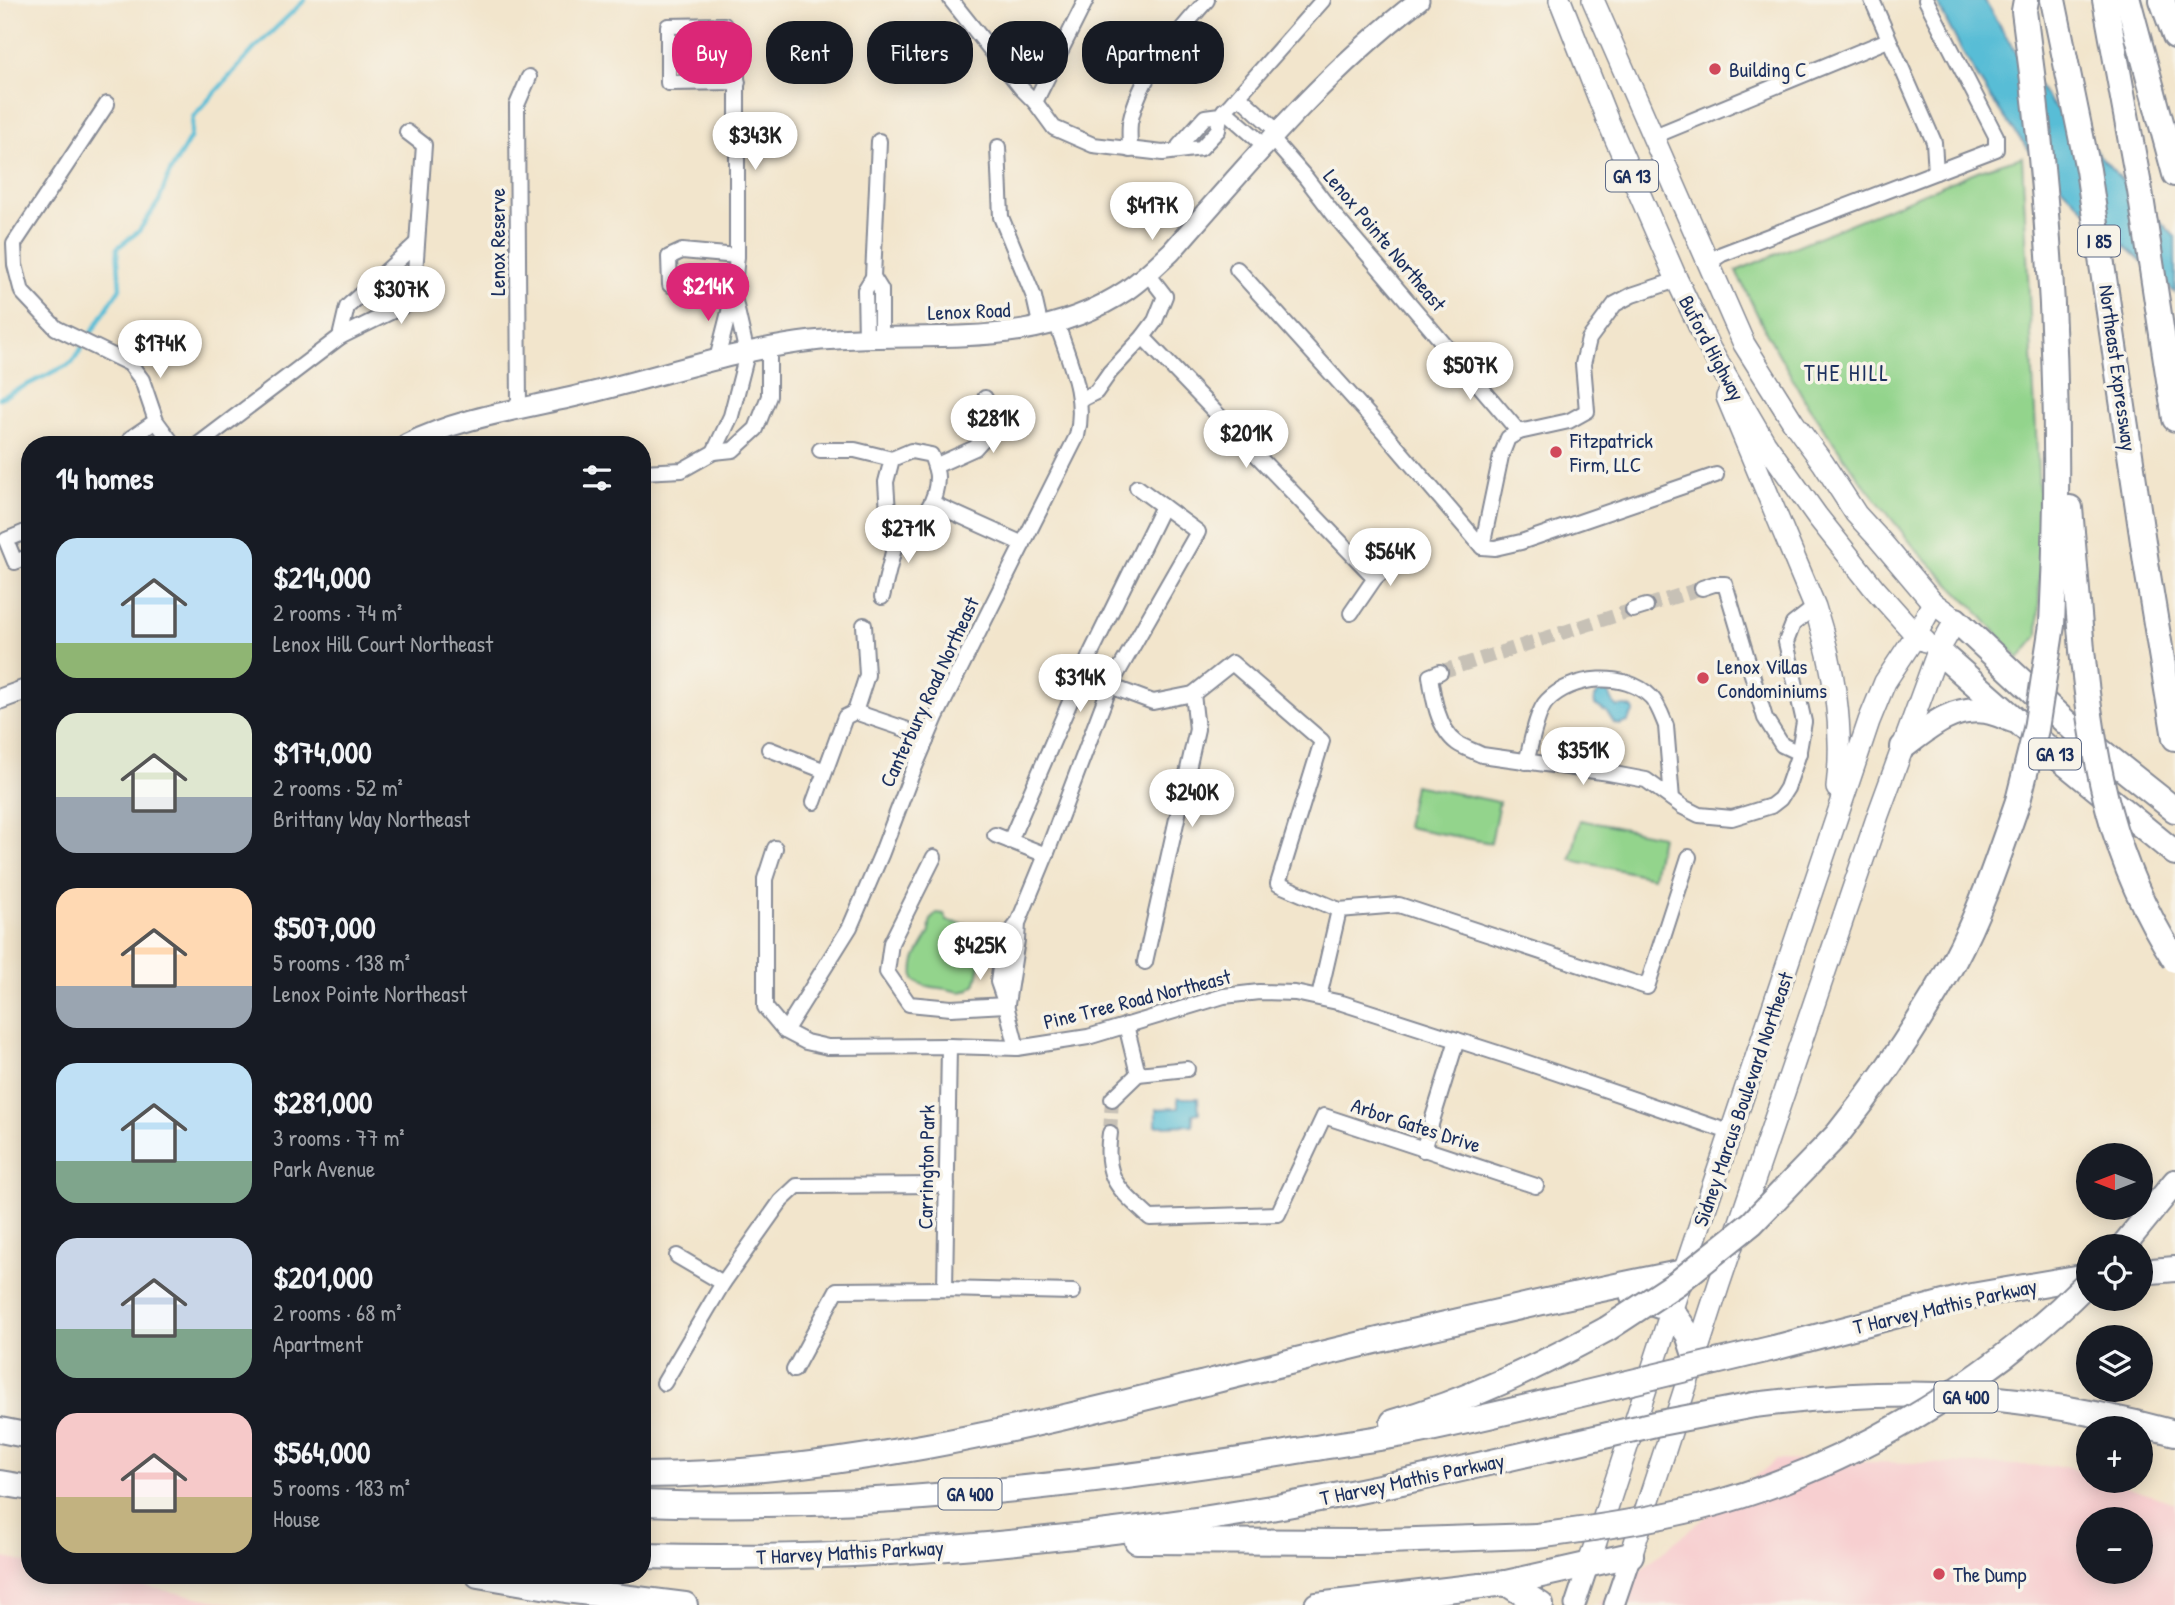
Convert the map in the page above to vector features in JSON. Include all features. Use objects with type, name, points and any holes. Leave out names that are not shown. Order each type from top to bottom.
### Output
[{"type":"highway","points":[[1295,1451],[1445,1405],[1510,1378],[1608,1329],[1676,1283],[1752,1223],[1837,1135],[1907,1040],[1955,959],[1983,897],[2018,801],[2036,729],[2052,625],[2056,400],[2044,179],[2024,10],[2026,0]]},
{"type":"highway","name":"Northeast Expressway","points":[[2053,0],[2088,170],[2175,738]]},
{"type":"highway","name":"I 85","points":[[2105,0],[2138,178],[2175,419]]},
{"type":"highway","points":[[2128,0],[2175,174]]},
{"type":"highway","points":[[2162,0],[2175,36]]},
{"type":"highway","points":[[2056,400],[2095,753],[2117,842],[2130,877],[2146,911],[2175,960]]},
{"type":"highway","name":"GA 13","points":[[1955,620],[2073,729],[2175,810]]},
{"type":"highway","name":"GA 13","points":[[1938,651],[2175,853]]},
{"type":"highway","points":[[1903,747],[1939,720],[1963,711],[1987,711],[2017,721]]},
{"type":"highway","points":[[2133,1234],[2175,1182]]},
{"type":"highway","points":[[2153,1271],[2175,1269]]},
{"type":"highway","points":[[651,1475],[736,1472],[851,1460],[914,1450],[1071,1416],[1606,1287],[1684,1272]]},
{"type":"highway","name":"T Harvey Mathis Parkway","points":[[651,1503],[756,1504],[928,1497],[1093,1482],[1412,1433],[1774,1348],[1966,1297],[2076,1278]]},
{"type":"highway","points":[[1606,1287],[1671,1310],[1688,1334],[1696,1358]]},
{"type":"highway","points":[[1031,1540],[1357,1542],[1537,1536],[1619,1525],[1700,1507],[1782,1481],[1860,1446],[1937,1403],[2011,1351],[2076,1294]]},
{"type":"highway","name":"T Harvey Mathis Parkway","points":[[651,1556],[760,1557],[933,1549],[1152,1526],[1272,1507],[1441,1474],[1655,1424],[1754,1405],[1842,1396],[1956,1396],[2014,1401],[2069,1409],[2175,1433]]},
{"type":"highway","points":[[0,1419],[21,1422]]},
{"type":"highway","points":[[0,1430],[21,1434]]},
{"type":"highway","points":[[0,1482],[21,1486]]},
{"type":"highway","points":[[1317,1605],[1506,1583],[1631,1555]]},
{"type":"highway","points":[[1506,1583],[1541,1605]]},
{"type":"highway","points":[[532,1584],[685,1605]]},
{"type":"main road","name":"Buford Highway","points":[[1560,0],[1607,119],[1676,280],[1710,349],[1765,443],[1817,516],[1874,588],[1916,635],[1938,651]]},
{"type":"main road","name":"Buford Highway","points":[[1597,1],[1652,137],[1744,344],[1856,514],[1933,603],[1955,620]]},
{"type":"main road","points":[[1710,349],[1738,425],[1815,607],[1832,665],[1840,717],[1841,759],[1832,834]]},
{"type":"main road","name":"Sidney Marcus Boulevard Northeast","points":[[1588,1566],[1869,721],[1885,682],[1933,603]]},
{"type":"main road","name":"Sidney Marcus Boulevard Northeast","points":[[1631,1555],[1719,1284],[1903,747],[1938,651],[1955,620]]},
{"type":"street","points":[[951,0],[1054,128],[1093,145],[1171,153],[1201,148],[1218,130],[1222,112],[1323,0]]},
{"type":"street","points":[[1035,102],[1086,0]]},
{"type":"street","points":[[1129,150],[1130,125],[1137,100],[1152,69],[1207,0]]},
{"type":"street","name":"Lenox Road","points":[[426,436],[445,428],[716,359],[808,342],[874,337],[1000,335],[1049,326],[1103,304],[1148,274],[1171,252],[1302,105],[1364,44],[1419,0]]},
{"type":"street","points":[[1872,0],[1934,142],[1936,172]]},
{"type":"street","points":[[1708,263],[1722,254],[1996,149],[1996,136],[1926,0]]},
{"type":"street","points":[[724,24],[737,46],[738,82],[668,83],[668,26],[724,24]]},
{"type":"street","points":[[1652,137],[1888,40]]},
{"type":"street","name":"Lenox Reserve","points":[[519,409],[516,105],[529,77]]},
{"type":"street","points":[[716,359],[733,296],[737,256],[738,84]]},
{"type":"street","points":[[1238,96],[1272,139]]},
{"type":"street","points":[[107,104],[14,244],[15,265],[22,292],[56,328],[130,364],[142,380],[156,421],[167,436]]},
{"type":"street","points":[[1222,112],[1272,139]]},
{"type":"street","points":[[210,436],[340,337],[413,301],[424,145],[407,132]]},
{"type":"street","name":"Lenox Pointe Northeast","points":[[1272,139],[1519,432]]},
{"type":"street","points":[[874,337],[881,290],[873,276],[879,141]]},
{"type":"street","name":"Canterbury Road Northeast","points":[[785,1031],[850,927],[926,741],[1077,436],[1081,419],[1080,400],[1001,217],[998,147]]},
{"type":"street","points":[[340,337],[347,307],[417,243]]},
{"type":"street","points":[[670,285],[669,257],[682,251],[737,256]]},
{"type":"street","points":[[1237,269],[1383,431],[1482,547],[1495,548],[1521,542],[1716,474]]},
{"type":"street","points":[[1080,400],[1096,392],[1155,321],[1165,296],[1148,274]]},
{"type":"street","points":[[1482,547],[1501,456],[1508,438],[1519,432],[1569,421],[1587,411],[1583,364],[1589,339],[1615,304],[1632,295],[1676,280]]},
{"type":"street","points":[[714,452],[730,416],[747,354],[733,296]]},
{"type":"street","points":[[1143,337],[1375,578]]},
{"type":"street","points":[[651,472],[682,470],[714,452],[733,450],[756,429],[769,396],[769,349]]},
{"type":"street","points":[[935,466],[975,448],[984,438],[985,398]]},
{"type":"street","points":[[730,416],[756,429]]},
{"type":"street","points":[[134,436],[156,421]]},
{"type":"street","points":[[820,450],[855,450],[892,458],[911,451],[931,455],[938,475],[932,503],[917,521],[908,525],[900,524],[888,512],[886,482],[892,458]]},
{"type":"street","points":[[1017,1048],[998,982],[1008,956],[1007,937],[1018,923],[1046,855],[1110,686],[1198,532],[1137,488]]},
{"type":"street","points":[[932,503],[1023,544]]},
{"type":"street","points":[[1010,841],[1091,653],[1163,506]]},
{"type":"street","points":[[882,597],[900,524]]},
{"type":"street","points":[[21,534],[6,540],[15,562],[21,560]]},
{"type":"street","points":[[1351,612],[1375,578],[1409,547]]},
{"type":"street","points":[[1702,588],[1725,584],[1765,718],[1782,745],[1799,753]]},
{"type":"street","points":[[1440,673],[1430,676],[1432,693],[1447,732],[1455,742],[1482,755],[1646,780],[1699,814],[1732,818],[1760,810],[1780,799],[1787,788],[1799,753],[1804,722],[1786,642],[1793,624],[1815,607]]},
{"type":"street","points":[[855,712],[867,675],[864,625]]},
{"type":"street","points":[[1110,686],[1153,702],[1193,694],[1232,663],[1322,741],[1278,884],[1339,910],[1399,905],[1647,987],[1689,857]]},
{"type":"street","points":[[1526,762],[1545,702],[1560,690],[1576,684],[1606,678],[1623,681],[1653,698],[1662,716],[1666,726],[1672,799]]},
{"type":"street","points":[[0,699],[21,691]]},
{"type":"street","points":[[1145,962],[1196,729],[1193,694]]},
{"type":"street","points":[[814,802],[845,717],[855,712],[905,729],[926,741]]},
{"type":"street","points":[[769,749],[825,771]]},
{"type":"street","points":[[995,835],[1046,855]]},
{"type":"street","points":[[775,848],[765,879],[765,1007],[785,1031]]},
{"type":"street","points":[[934,857],[891,943],[887,972],[909,1004],[951,1008],[1006,1005]]},
{"type":"street","points":[[1319,996],[1339,910]]},
{"type":"street","name":"Pine Tree Road Northeast","points":[[785,1031],[806,1042],[828,1047],[1017,1048],[1088,1037],[1224,996],[1259,992],[1295,993],[1319,996],[1457,1040],[1732,1133]]},
{"type":"street","points":[[1126,1025],[1138,1074]]},
{"type":"street","points":[[1423,1150],[1457,1040]]},
{"type":"street","name":"Carrington Park","points":[[944,1289],[949,1046]]},
{"type":"street","points":[[1112,1099],[1138,1074],[1187,1069]]},
{"type":"street","name":"Arbor Gates Drive","points":[[1110,1133],[1107,1154],[1111,1173],[1119,1189],[1150,1218],[1278,1214],[1324,1116],[1536,1186]]},
{"type":"street","points":[[664,1383],[723,1283],[782,1201],[797,1186],[947,1185]]},
{"type":"street","points":[[677,1256],[723,1283]]},
{"type":"street","points":[[794,1370],[837,1290],[1073,1292]]},
{"type":"street","name":"Sidney Marcus Boulevard Northeast","points":[[1614,1605],[1631,1555]]},
{"type":"street","name":"Sidney Marcus Boulevard Northeast","points":[[1575,1605],[1588,1566]]},
{"type":"shaded area","points":[[1776,1460],[2065,1466],[2076,1470],[2076,1493],[2145,1493],[2175,1503],[2175,1605],[1597,1605]]},
{"type":"shaded area","points":[[0,1557],[21,1561],[21,1584],[134,1584],[237,1605],[0,1605]]},
{"type":"green space","points":[[2022,157],[2041,530],[2038,636],[2019,659],[1975,609],[1919,553],[1855,473],[1807,404],[1764,328],[1736,271],[1980,170]]},
{"type":"green space","points":[[1414,785],[1499,802],[1491,843],[1406,827]]},
{"type":"green space","points":[[1580,820],[1661,836],[1653,877],[1571,860]]},
{"type":"green space","points":[[937,913],[944,914],[947,921],[985,928],[987,933],[976,983],[966,991],[930,987],[914,980],[915,960],[930,932],[931,919]]},
{"type":"water","points":[[1936,0],[1984,0],[2025,68],[2053,105],[2175,237],[2175,293],[2077,202],[2035,157],[1980,81]]},
{"type":"water","points":[[1609,692],[1616,706],[1632,708],[1634,711],[1627,722],[1619,725],[1614,723],[1607,712],[1595,705],[1594,699],[1598,693]]},
{"type":"water","points":[[1178,1098],[1198,1098],[1199,1113],[1193,1114],[1193,1125],[1156,1126],[1156,1109],[1178,1108]]},
{"type":"waterway","points":[[0,398],[72,363],[120,288],[117,248],[139,231],[159,201],[169,174],[190,138],[193,117],[255,48],[305,0]]},
{"type":"tunnel","points":[[1646,606],[1702,588]]},
{"type":"tunnel","points":[[1440,672],[1633,610]]},
{"type":"tunnel","points":[[1110,1133],[1112,1099]]},
{"type":"place","name":"Building C","points":[[1715,69]]},
{"type":"place","name":"Fitzpatrick Firm, LLC","points":[[1556,452]]},
{"type":"place","name":"Lenox Villas Condominiums","points":[[1703,678]]},
{"type":"place","name":"The Dump","points":[[1939,1574]]},
{"type":"district","name":"THE HILL","points":[[1847,372]]}]
